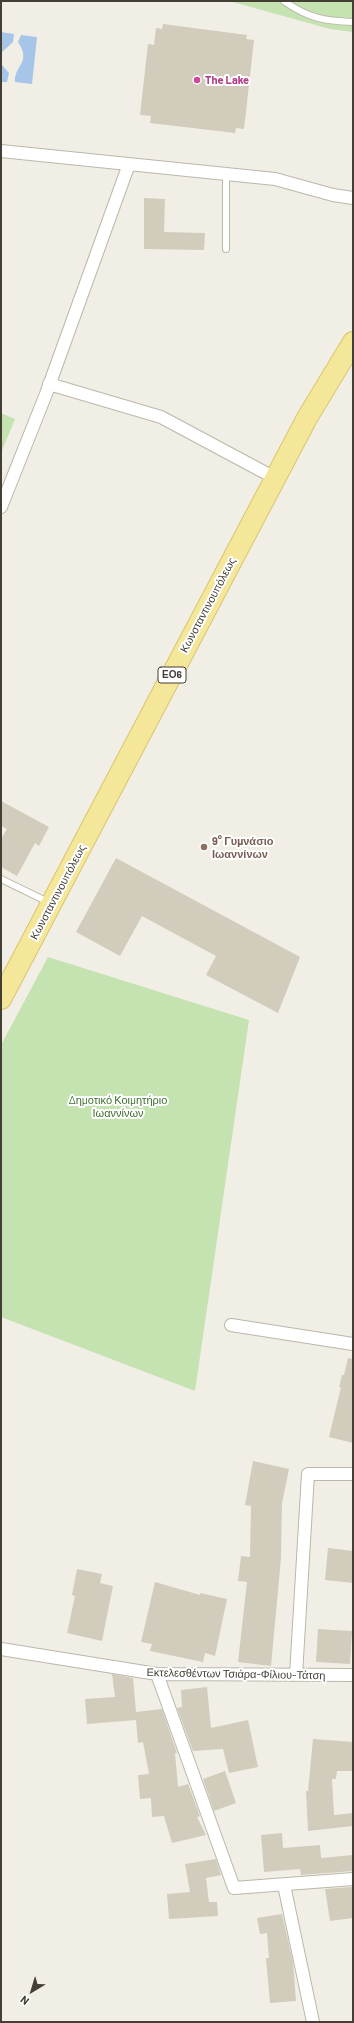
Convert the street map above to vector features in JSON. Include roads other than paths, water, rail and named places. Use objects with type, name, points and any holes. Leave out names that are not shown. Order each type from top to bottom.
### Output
[{"type":"main road","name":"Κωνσταντινουπόλεως","points":[[1,999],[275,478],[325,386],[351,349]]},
{"type":"street","points":[[1,151],[287,181],[334,195],[353,198]]},
{"type":"street","points":[[1,506],[49,384],[129,164]]},
{"type":"street","points":[[49,384],[161,417],[275,478]]},
{"type":"street","points":[[231,1325],[353,1344]]},
{"type":"street","points":[[296,1675],[308,1474],[353,1474]]},
{"type":"street","name":"Εκτελεσθέντων Τσιάρα-Φίλιου-Τάτση","points":[[1,1649],[157,1674],[353,1675]]},
{"type":"street","points":[[157,1674],[234,1888],[353,1879]]},
{"type":"street","points":[[284,1885],[313,2022]]},
{"type":"lane","points":[[284,1],[302,13],[317,19],[353,22]]},
{"type":"lane","points":[[226,174],[226,249]]},
{"type":"lane","points":[[1,878],[52,904]]},
{"type":"water","points":[[1,32],[14,34],[13,42],[1,53]]},
{"type":"water","points":[[21,35],[37,37],[32,84],[15,82],[15,76],[23,59],[22,49],[18,42]]},
{"type":"water","points":[[1,64],[9,73],[7,82],[1,82]]},
{"type":"place","name":"The Lake","points":[[197,80]]},
{"type":"place","name":"9° Γυμνάσιο Ιωαννίνων","points":[[204,847]]},
{"type":"park label","name":"Δημοτικό Κοιμητήριο Ιωαννίνων","points":[[118,1106]]}]
